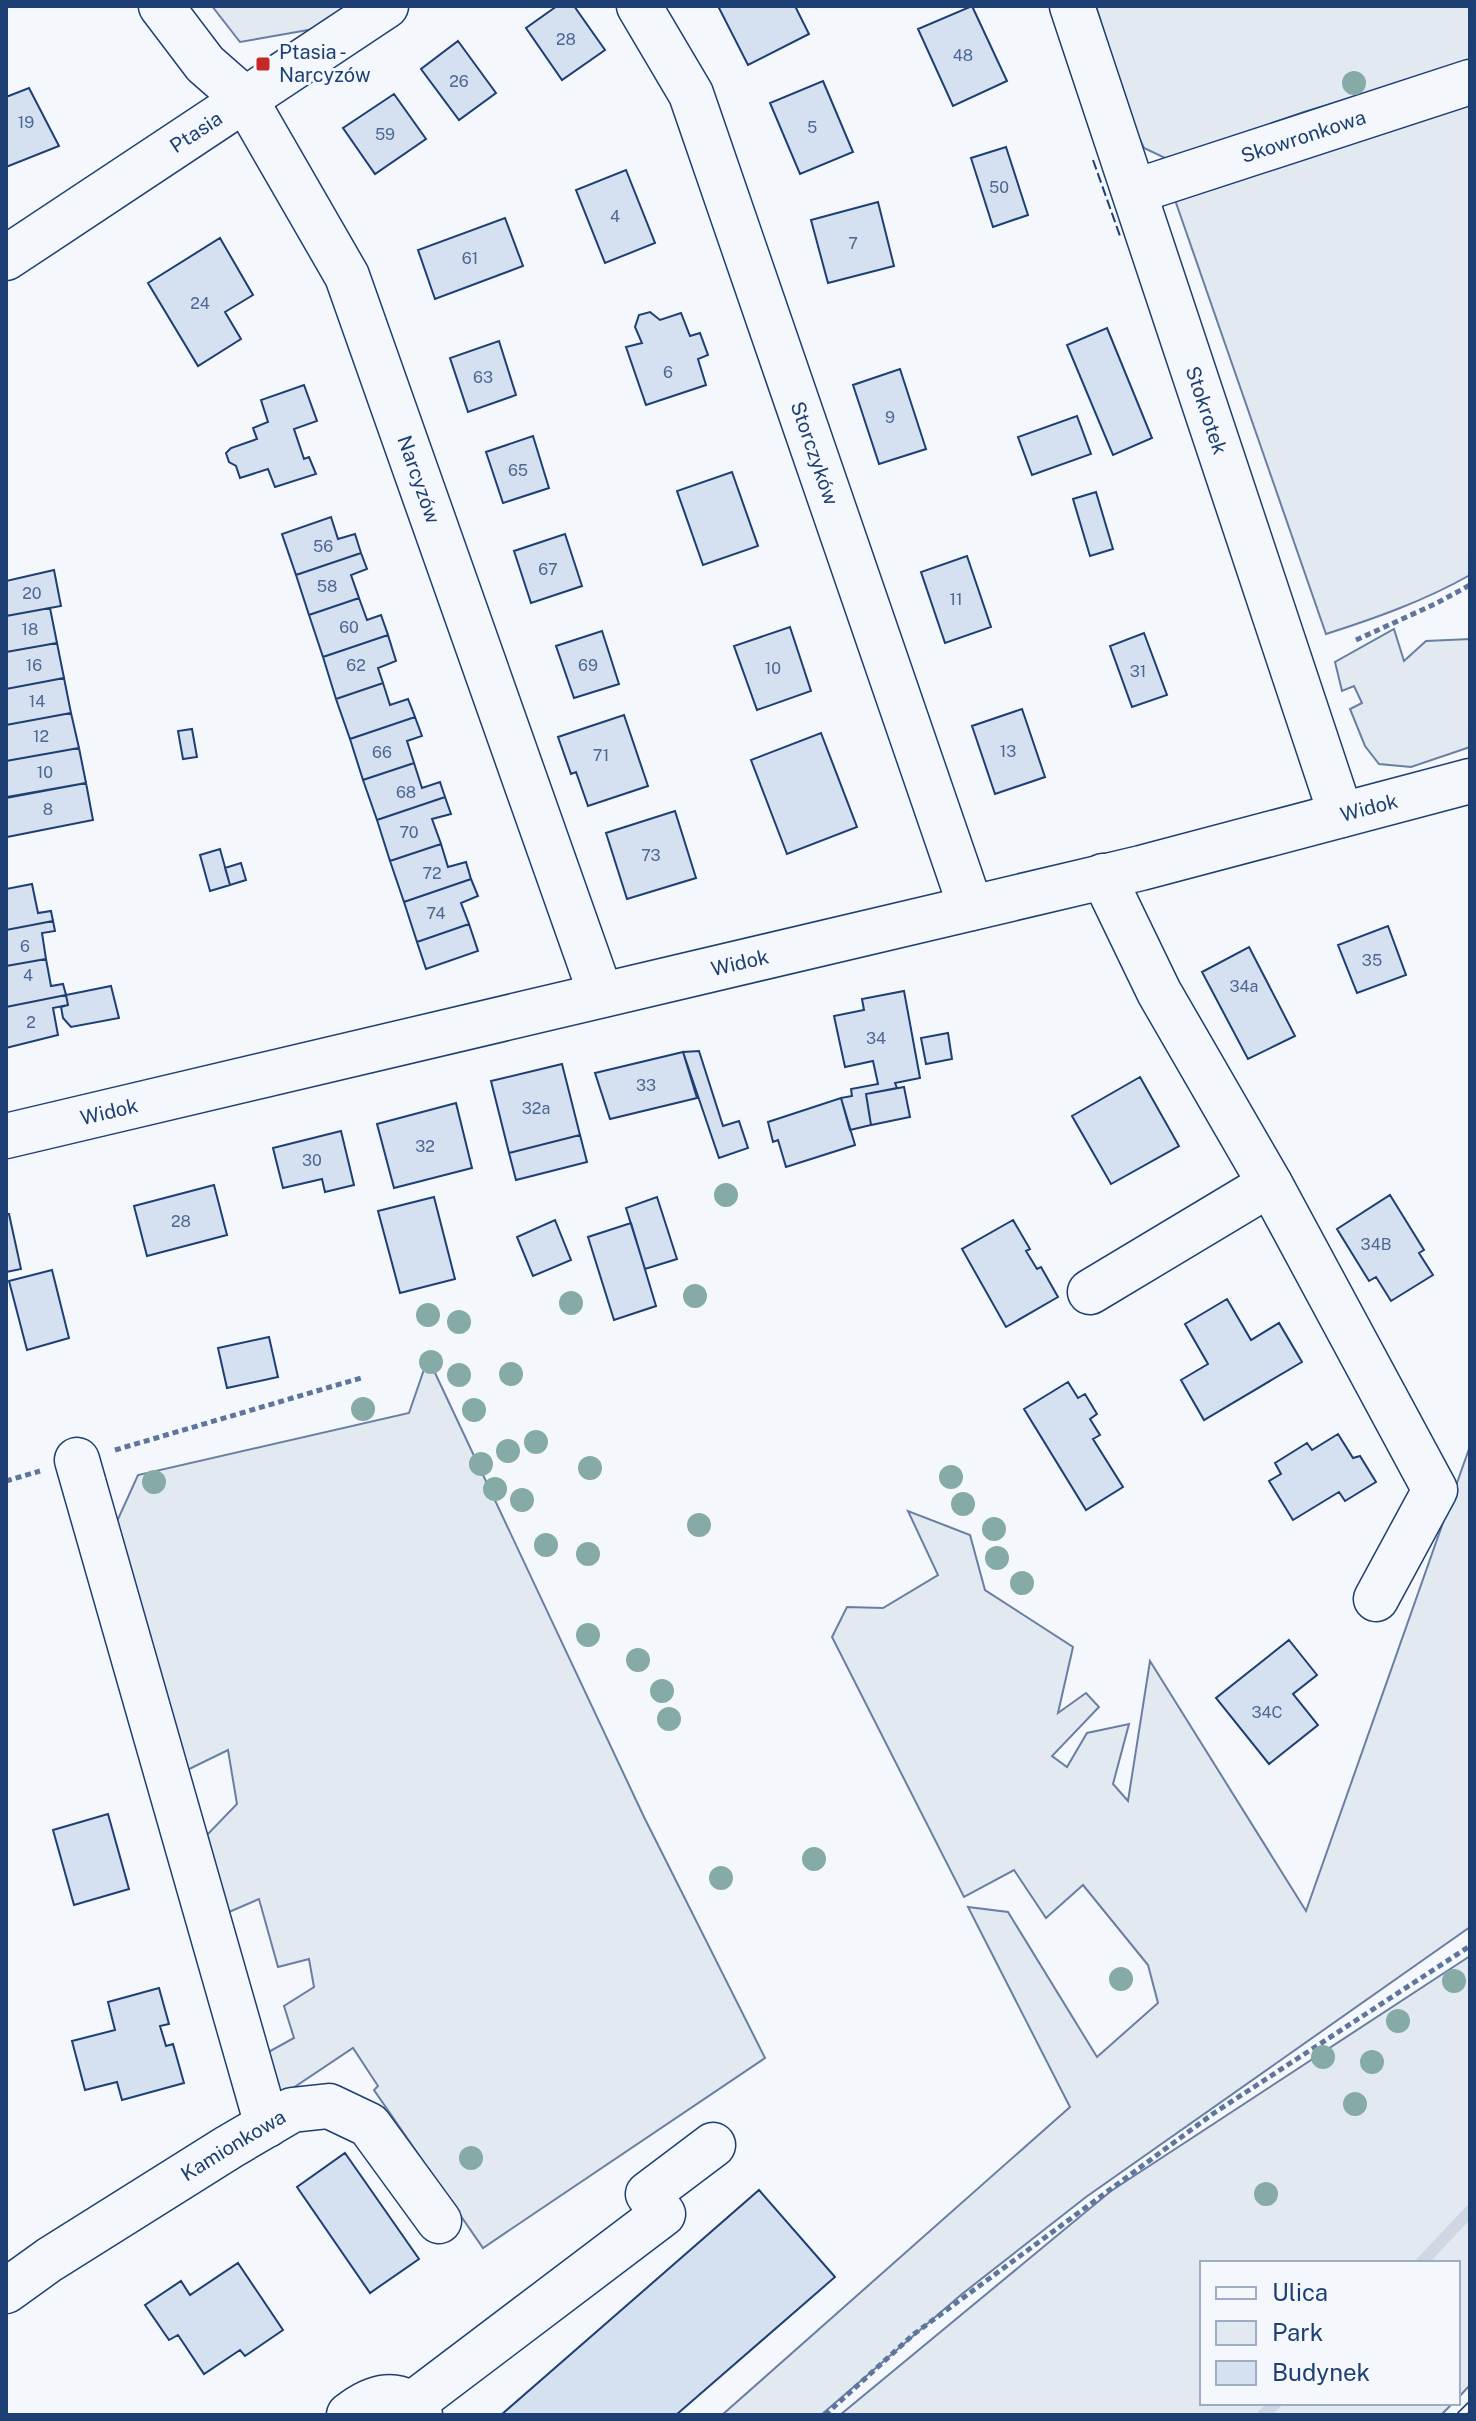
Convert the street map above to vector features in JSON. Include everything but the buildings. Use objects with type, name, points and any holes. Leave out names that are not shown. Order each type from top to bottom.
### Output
[{"type":"street","name":"Narcyzów","points":[[161,6],[205,64],[245,99],[347,276],[601,995]]},
{"type":"street","name":"Ptasia","points":[[6,258],[386,6]]},
{"type":"street","name":"Storczyków","points":[[639,6],[691,94],[971,908]]},
{"type":"street","name":"Stokrotek","points":[[1072,6],[1341,815]]},
{"type":"street","name":"Skowronkowa","points":[[1136,191],[1470,82]]},
{"type":"street","name":"Widok","points":[[6,1136],[1103,876],[1470,781]]},
{"type":"street","points":[[1103,876],[1159,992],[1270,1184],[1435,1490],[1376,1599]]},
{"type":"street","points":[[1090,1292],[1270,1184]]},
{"type":"street","points":[[77,1460],[267,2125]]},
{"type":"street","name":"Kamionkowa","points":[[6,2291],[49,2260],[292,2110],[329,2106],[369,2125],[439,2221]]},
{"type":"street","points":[[349,2415],[377,2399],[396,2397],[416,2409],[663,2214],[648,2194],[713,2145]]},
{"type":"path","points":[[1356,640],[1470,585]]},
{"type":"path","points":[[6,1481],[361,1378]]},
{"type":"path","points":[[825,2415],[914,2334],[1214,2113],[1470,1946]]},
{"type":"green space","points":[[212,6],[352,6],[325,27],[240,42]]},
{"type":"green space","points":[[1096,6],[1470,6],[1470,63],[1304,112],[1189,153],[1165,158],[1144,148],[1133,125]]},
{"type":"green space","points":[[1470,98],[1470,575],[1400,608],[1326,634],[1174,197]]},
{"type":"green space","points":[[1394,629],[1404,661],[1426,641],[1470,639],[1470,747],[1411,767],[1379,764],[1365,746],[1350,709],[1362,703],[1354,686],[1342,691],[1335,662]]},
{"type":"green space","points":[[428,1358],[644,1817],[765,2058],[483,2248],[374,2090],[378,2086],[353,2048],[281,2096],[263,2055],[294,2038],[284,2006],[314,1987],[309,1959],[278,1967],[259,1899],[222,1915],[203,1839],[237,1804],[228,1750],[179,1774],[109,1539],[138,1475],[409,1413]]},
{"type":"green space","points":[[1470,1446],[1470,1927],[1086,2197],[962,2294],[821,2415],[722,2415],[1070,2107],[968,1907],[1008,1912],[1097,2057],[1158,2003],[1148,1965],[1083,1885],[1046,1918],[1014,1870],[964,1897],[832,1637],[847,1607],[883,1608],[938,1575],[908,1511],[970,1535],[985,1590],[1073,1647],[1058,1713],[1086,1693],[1099,1707],[1052,1756],[1067,1767],[1087,1733],[1129,1724],[1113,1784],[1128,1801],[1150,1661],[1306,1911]]},
{"type":"green space","points":[[1470,1956],[1470,2385],[1460,2396],[1460,2261],[1200,2261],[1200,2405],[1451,2405],[1441,2415],[840,2415],[1111,2191]]},
{"type":"waterway","points":[[1423,2261],[1470,2211]]},
{"type":"waterway","points":[[1263,2415],[1274,2405]]},
{"type":"railway","points":[[1461,2415],[1470,2406]]},
{"type":"fence","points":[[1093,160],[1120,236]]},
{"type":"place","name":"Ptasia - Narcyzów","points":[[263,64]]}]
